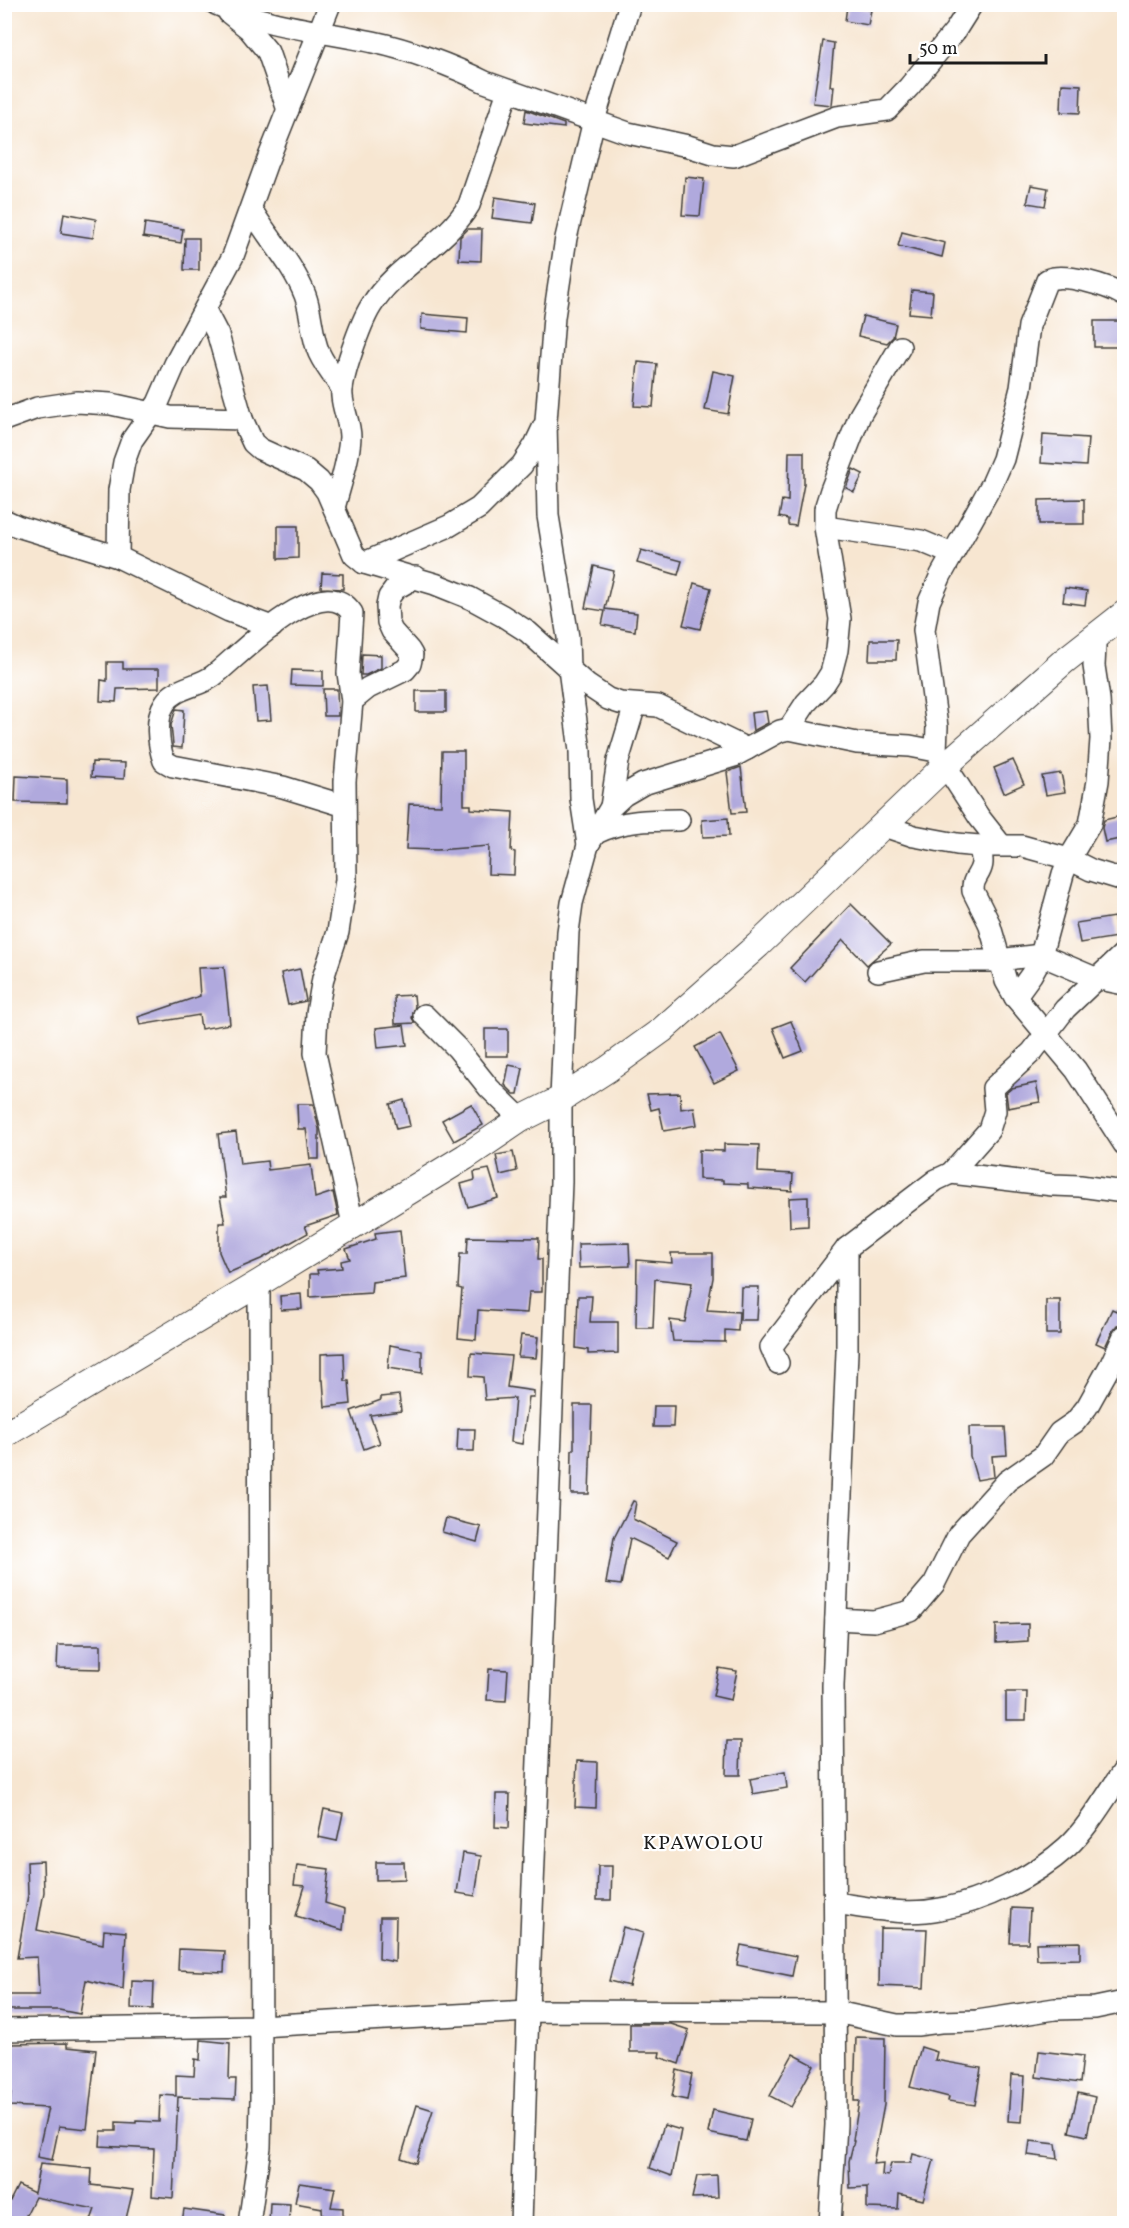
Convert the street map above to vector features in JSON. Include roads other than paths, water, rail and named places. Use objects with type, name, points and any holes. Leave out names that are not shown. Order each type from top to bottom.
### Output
[{"type":"street","points":[[118,557],[118,490],[132,440],[153,413],[175,364],[233,256],[330,4]]},
{"type":"street","points":[[592,839],[581,799],[577,715],[569,669],[568,637],[548,516],[546,421],[554,316],[568,231],[594,120],[630,4]]},
{"type":"street","points":[[218,5],[273,22],[384,45],[628,134],[688,146],[713,154],[734,156],[837,117],[882,112],[892,106],[955,31],[972,4]]},
{"type":"street","points":[[218,5],[249,29],[262,43],[268,52],[288,110]]},
{"type":"street","points":[[342,388],[362,322],[372,305],[413,261],[449,233],[469,205],[508,91]]},
{"type":"street","points":[[251,209],[297,279],[305,296],[319,352],[342,388],[350,439],[334,508]]},
{"type":"street","points":[[1001,845],[979,817],[941,758],[924,630],[929,602],[1003,459],[1021,388],[1029,326],[1047,280],[1056,278],[1083,281],[1125,295]]},
{"type":"street","points":[[206,310],[218,335],[242,419],[253,443],[260,449],[306,470],[319,481],[327,492],[354,555],[364,563],[416,577],[470,598],[518,625],[608,699],[620,704],[657,706],[747,749]]},
{"type":"street","points":[[789,729],[828,678],[837,650],[840,620],[825,527],[825,509],[860,415],[900,347]]},
{"type":"street","points":[[4,420],[37,408],[77,402],[111,404],[170,417],[242,419]]},
{"type":"street","points":[[364,563],[449,526],[479,508],[522,465],[536,444],[546,421]]},
{"type":"street","points":[[4,520],[118,557],[230,611],[272,627]]},
{"type":"street","points":[[825,527],[921,541],[952,554]]},
{"type":"street","points":[[352,701],[368,688],[405,670],[410,664],[412,655],[392,631],[388,622],[387,606],[389,597],[395,589],[416,577]]},
{"type":"street","points":[[345,806],[283,787],[173,766],[164,761],[159,748],[159,729],[163,706],[167,699],[173,694],[212,677],[272,627],[313,602],[323,599],[341,602],[352,613],[348,672],[352,701],[348,730],[345,806],[346,880],[338,932],[323,978],[317,1013],[315,1053],[353,1224]]},
{"type":"street","points":[[4,1435],[259,1283],[465,1157],[521,1119],[561,1099],[662,1030],[758,945],[881,825],[941,758],[1125,614]]},
{"type":"street","points":[[1015,997],[1031,975],[1041,955],[1055,897],[1069,859],[1090,824],[1098,781],[1100,716],[1094,666],[1095,646],[1092,638]]},
{"type":"street","points":[[611,807],[618,761],[635,705]]},
{"type":"street","points":[[521,2223],[561,1182],[561,1099],[568,932],[572,903],[592,839],[611,807],[624,795],[643,784],[734,756],[780,731],[789,729],[857,743],[901,745],[941,758]]},
{"type":"street","points":[[592,839],[609,827],[630,822],[679,820]]},
{"type":"street","points":[[881,825],[914,836],[979,846],[1022,846],[1069,859],[1091,870],[1125,880]]},
{"type":"street","points":[[979,846],[983,861],[982,869],[973,886],[995,938],[1006,981],[1015,997],[1076,1070],[1125,1144]]},
{"type":"street","points":[[778,1364],[771,1347],[847,1248],[936,1180],[951,1173],[989,1130],[995,1111],[993,1088],[1047,1036],[1065,1009],[1095,978],[1125,953]]},
{"type":"street","points":[[878,971],[924,961],[1000,960],[1041,955],[1095,978],[1125,984]]},
{"type":"street","points":[[424,1015],[457,1048],[489,1088],[521,1119]]},
{"type":"street","points":[[951,1173],[1125,1192]]},
{"type":"street","points":[[830,2223],[835,2175],[836,2125],[833,1686],[847,1352],[847,1248]]},
{"type":"street","points":[[249,2223],[260,2147],[259,1283]]},
{"type":"street","points":[[836,1619],[874,1621],[911,1611],[934,1584],[959,1534],[1007,1481],[1043,1456],[1059,1433],[1075,1422],[1087,1407],[1125,1336]]},
{"type":"street","points":[[835,1903],[893,1911],[939,1910],[979,1899],[1042,1866],[1068,1847],[1125,1770]]},
{"type":"street","points":[[4,2030],[259,2026],[528,2011],[836,2012],[897,2025],[917,2025],[977,2021],[1056,2009],[1095,2008],[1125,2002]]},
{"type":"district","name":"KPAWOLOU","points":[[704,1844]]}]
